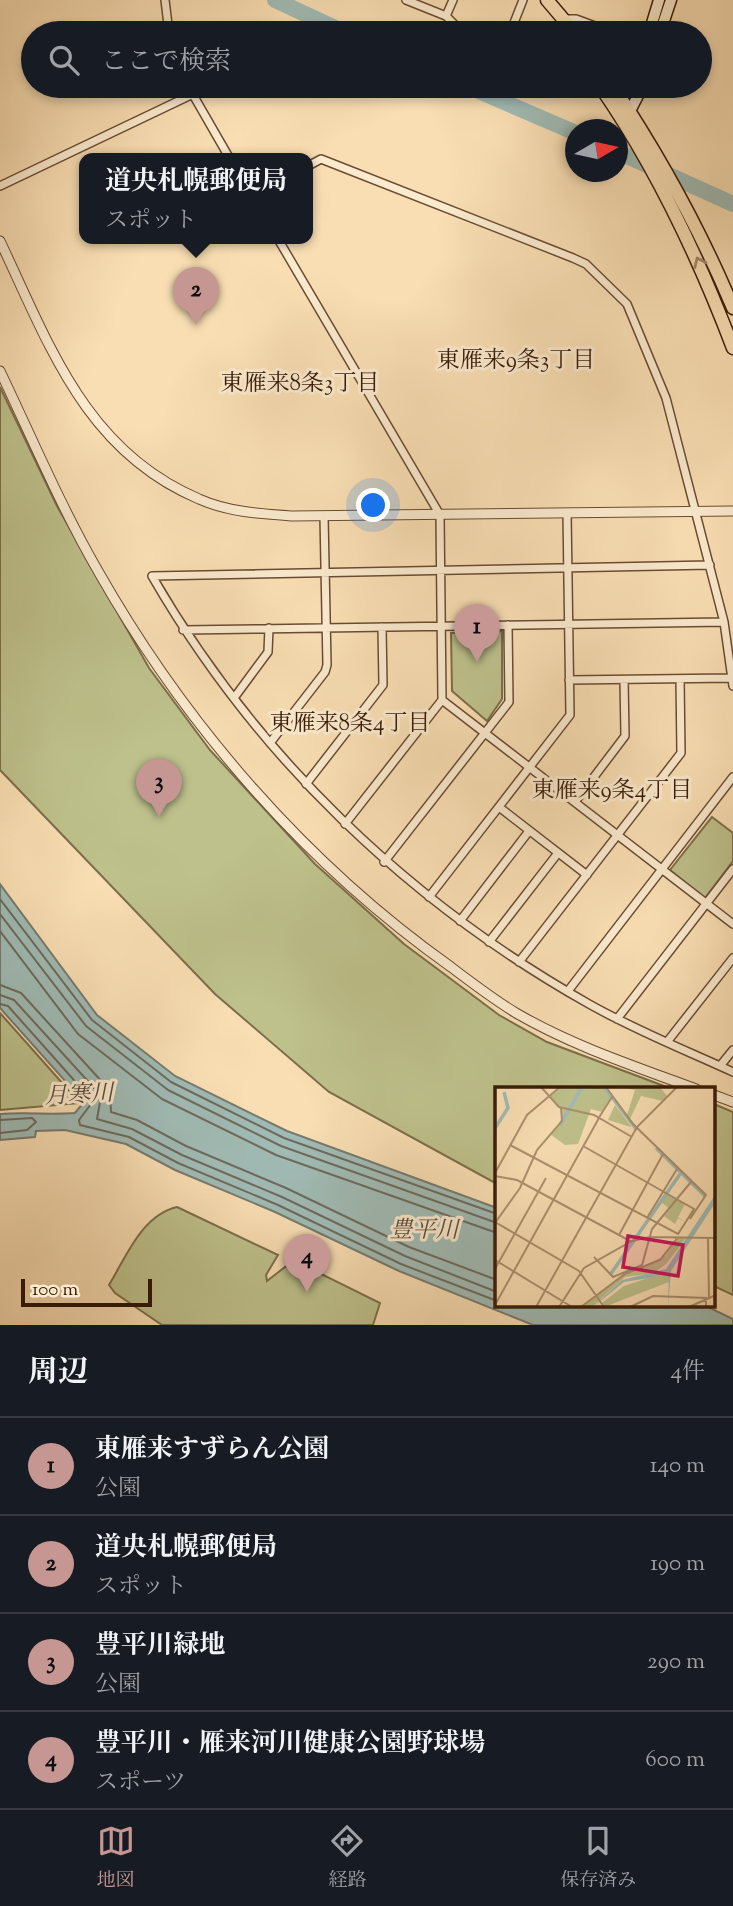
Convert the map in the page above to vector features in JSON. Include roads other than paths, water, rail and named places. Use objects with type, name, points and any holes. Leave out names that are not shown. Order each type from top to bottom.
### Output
[{"type":"highway","points":[[545,0],[564,19]]},
{"type":"highway","points":[[545,0],[558,21]]},
{"type":"highway","points":[[614,98],[657,153],[711,256],[733,308]]},
{"type":"highway","points":[[626,114],[638,145],[698,259],[733,348]]},
{"type":"main road","points":[[653,21],[659,0]]},
{"type":"main road","points":[[664,21],[671,0]]},
{"type":"main road","points":[[626,114],[636,98]]},
{"type":"street","points":[[164,0],[167,21]]},
{"type":"street","points":[[406,0],[446,16],[451,21]]},
{"type":"street","points":[[446,16],[453,0]]},
{"type":"street","points":[[515,21],[523,0]]},
{"type":"street","points":[[564,19],[581,21]]},
{"type":"street","points":[[0,186],[185,98]]},
{"type":"street","points":[[195,98],[227,153]]},
{"type":"street","points":[[313,163],[321,159],[586,264],[627,304],[666,398],[724,622],[732,682],[680,679],[569,680]]},
{"type":"street","points":[[0,241],[66,381],[109,436],[166,483],[200,500],[264,514],[324,516],[733,511]]},
{"type":"street","points":[[281,244],[440,515],[442,700],[345,824]]},
{"type":"street","points":[[0,372],[64,507],[137,636],[230,761],[304,844],[410,938],[514,1012],[576,1044],[691,1087]]},
{"type":"street","points":[[429,897],[570,715],[566,513]]},
{"type":"street","points":[[270,743],[325,672],[324,516]]},
{"type":"street","points":[[710,565],[152,576],[183,630],[270,743],[306,784],[384,862],[489,942],[568,992],[733,1072]]},
{"type":"street","points":[[183,630],[724,622]]},
{"type":"street","points":[[384,862],[509,702],[508,625]]},
{"type":"street","points":[[306,784],[383,685],[382,627]]},
{"type":"street","points":[[234,698],[268,652],[269,628]]},
{"type":"street","points":[[519,962],[681,753],[680,679]]},
{"type":"street","points":[[575,802],[625,736],[624,680]]},
{"type":"street","points":[[442,700],[733,924]]},
{"type":"street","points":[[568,992],[733,777]]},
{"type":"street","points":[[726,787],[733,793]]},
{"type":"street","points":[[499,807],[587,876]]},
{"type":"street","points":[[460,921],[529,831]]},
{"type":"street","points":[[489,942],[558,853]]},
{"type":"street","points":[[617,1018],[733,869]]},
{"type":"street","points":[[667,1042],[733,958]]},
{"type":"street","points":[[720,1066],[733,1049]]},
{"type":"street","points":[[716,1096],[733,1102]]},
{"type":"water","name":"豊平川","points":[[0,884],[97,1015],[175,1076],[287,1131],[495,1207],[495,1308],[710,1308],[733,1319],[733,1325],[533,1325],[399,1271],[275,1212],[175,1170],[126,1144],[65,1130],[36,1131],[35,1137],[0,1140],[0,1114],[75,1113],[84,1102],[0,1008]]},
{"type":"waterway","points":[[275,0],[320,21]]},
{"type":"waterway","points":[[495,98],[565,128]]},
{"type":"waterway","points":[[628,157],[733,204]]},
{"type":"place","name":"道央札幌郵便局","points":[[196,325]]},
{"type":"place","name":"東雁来すずらん公園","points":[[477,662]]},
{"type":"place","name":"豊平川緑地","points":[[159,817]]},
{"type":"place","name":"豊平川・雁来河川健康公園野球場","points":[[307,1292]]},
{"type":"district","name":"東雁来9条3丁目","points":[[516,361]]},
{"type":"district","name":"東雁来8条3丁目","points":[[300,384]]},
{"type":"district","name":"東雁来8条4丁目","points":[[350,724]]},
{"type":"district","name":"東雁来9条4丁目","points":[[612,791]]},
{"type":"water label","name":"月寒川","points":[[79,1096]]}]
